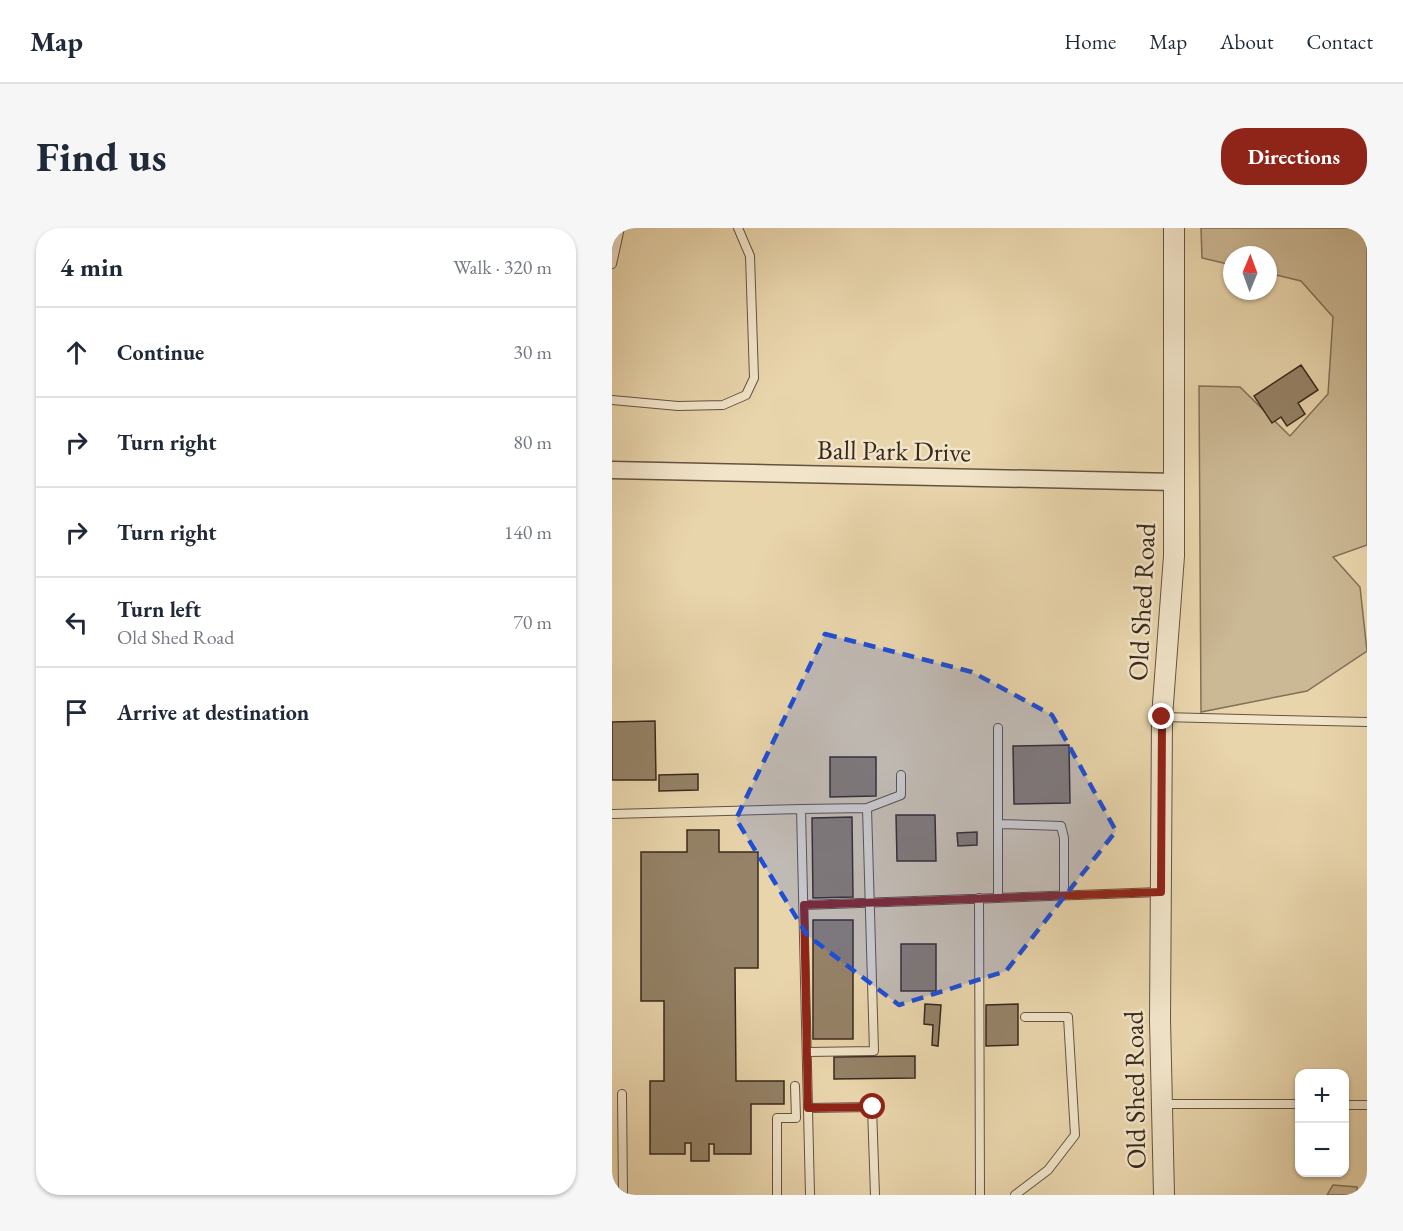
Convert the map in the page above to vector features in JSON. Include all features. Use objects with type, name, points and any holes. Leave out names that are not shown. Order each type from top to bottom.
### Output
[{"type":"street","name":"Old Shed Road","points":[[1164,1195],[1160,1020],[1162,717],[1173,591],[1174,228]]},
{"type":"street","name":"Ball Park Drive","points":[[612,470],[1175,482]]},
{"type":"lane","points":[[612,264],[620,228]]},
{"type":"lane","points":[[612,400],[678,406],[723,405],[746,395],[754,378],[750,256],[738,228]]},
{"type":"lane","points":[[1162,717],[1367,722]]},
{"type":"lane","points":[[998,728],[998,898]]},
{"type":"lane","points":[[612,814],[867,808],[901,795],[901,775]]},
{"type":"lane","points":[[807,1052],[874,1051],[867,808]]},
{"type":"lane","points":[[801,809],[810,1195]]},
{"type":"lane","points":[[999,824],[1061,826],[1064,838],[1064,895]]},
{"type":"lane","points":[[804,905],[1161,892]]},
{"type":"lane","points":[[979,898],[980,1195]]},
{"type":"lane","points":[[1015,1195],[1048,1170],[1075,1135],[1068,1017],[1025,1017]]},
{"type":"lane","points":[[777,1195],[777,1118],[796,1118],[795,1086]]},
{"type":"lane","points":[[622,1094],[623,1195]]},
{"type":"lane","points":[[1162,1104],[1295,1104]]},
{"type":"lane","points":[[1349,1104],[1367,1104]]},
{"type":"lane","points":[[808,1108],[873,1107],[875,1195]]},
{"type":"highlighted area","points":[[825,634],[972,672],[1052,715],[1116,831],[1006,971],[899,1005],[807,935],[736,819]]},
{"type":"shaded area","points":[[1201,228],[1367,228],[1367,545],[1333,557],[1360,587],[1367,651],[1307,691],[1201,712],[1199,386],[1240,387],[1290,436],[1328,394],[1333,317],[1301,281],[1277,275],[1277,246],[1223,246],[1223,263],[1202,258]]},
{"type":"shaded area","points":[[1333,1185],[1357,1187],[1358,1195],[1327,1195]]},
{"type":"building","points":[[1301,365],[1318,390],[1298,403],[1305,414],[1287,426],[1281,417],[1272,423],[1254,396]]},
{"type":"building","points":[[655,721],[656,780],[612,780],[612,722]]},
{"type":"building","points":[[1069,745],[1070,803],[1014,804],[1013,746]]},
{"type":"building","points":[[830,757],[876,757],[876,796],[830,797]]},
{"type":"building","points":[[698,774],[698,790],[659,791],[659,775]]},
{"type":"building","points":[[896,815],[935,815],[936,861],[897,861]]},
{"type":"building","points":[[852,817],[853,897],[813,898],[812,818]]},
{"type":"building","points":[[687,830],[719,830],[719,852],[758,852],[758,968],[735,968],[736,1081],[784,1081],[784,1104],[751,1104],[751,1154],[714,1154],[714,1144],[709,1144],[709,1161],[691,1161],[691,1143],[685,1143],[685,1154],[650,1154],[650,1081],[664,1081],[664,1001],[641,1001],[641,852],[687,852]]},
{"type":"building","points":[[977,832],[977,845],[958,846],[957,833]]},
{"type":"building","points":[[813,920],[853,920],[853,1039],[813,1039]]},
{"type":"building","points":[[901,944],[936,944],[936,991],[901,991]]},
{"type":"building","points":[[925,1004],[941,1005],[938,1046],[932,1045],[933,1025],[924,1024]]},
{"type":"building","points":[[1018,1004],[1018,1045],[986,1046],[986,1005]]},
{"type":"building","points":[[915,1056],[915,1078],[834,1079],[834,1057]]},
{"type":"route","points":[[873,1107],[808,1108],[804,905],[1161,892],[1162,717]]}]
